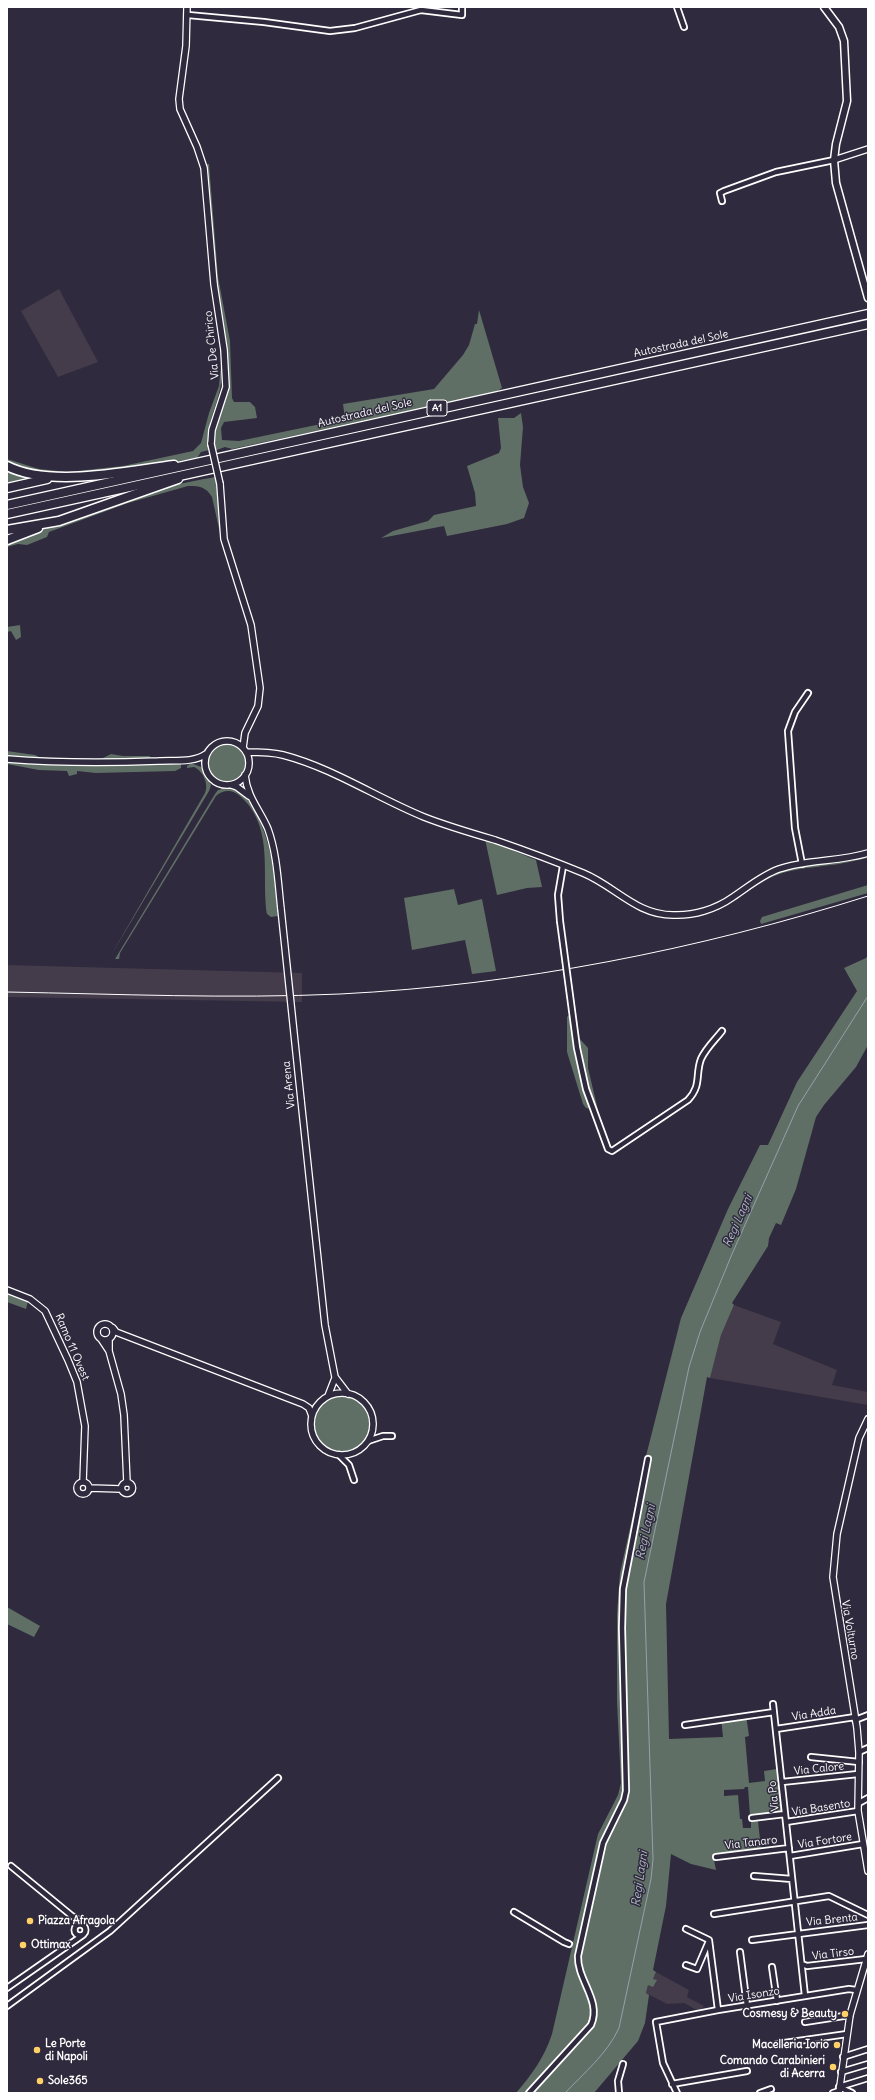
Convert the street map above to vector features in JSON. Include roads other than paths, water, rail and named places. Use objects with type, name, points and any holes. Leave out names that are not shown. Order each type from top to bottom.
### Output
[{"type":"highway","name":"Autostrada del Sole","points":[[7,505],[868,314]]},
{"type":"highway","name":"Autostrada del Sole","points":[[7,514],[868,324]]},
{"type":"highway","points":[[7,488],[58,477],[202,462]]},
{"type":"highway","points":[[7,466],[30,474],[58,477]]},
{"type":"highway","points":[[7,540],[125,496],[212,469]]},
{"type":"highway","points":[[7,530],[58,520]]},
{"type":"main road","points":[[824,7],[835,20],[842,34],[848,91],[834,160],[836,183],[868,298]]},
{"type":"street","name":"Via De Chirico","points":[[187,7],[188,15],[186,46],[179,99],[180,109],[197,147],[204,168],[214,284],[224,350],[226,387],[212,430],[211,444],[220,484],[224,539],[251,625],[260,688],[258,706],[245,733],[245,750]]},
{"type":"street","points":[[188,15],[264,22],[330,31],[355,28],[421,10],[462,15],[462,7]]},
{"type":"street","points":[[677,7],[684,27]]},
{"type":"street","points":[[722,201],[720,193],[768,175],[814,163],[834,160],[868,149]]},
{"type":"street","points":[[802,864],[795,828],[788,731],[795,712],[808,693]]},
{"type":"street","points":[[7,759],[99,763],[183,760],[198,758],[206,754],[211,747],[217,743],[233,742],[245,733]]},
{"type":"street","points":[[233,742],[245,750],[282,755],[311,765],[351,782],[424,817],[509,845],[563,866],[601,882],[638,907],[658,914],[674,915],[704,911],[716,907],[767,874],[783,867],[850,858],[868,853]]},
{"type":"street","points":[[183,760],[197,762],[206,769],[210,777],[217,783],[230,785],[240,781],[245,775],[249,762],[245,750]]},
{"type":"street","points":[[249,762],[262,753]]},
{"type":"street","points":[[206,754],[206,769]]},
{"type":"street","name":"Via Arena","points":[[245,775],[249,796],[262,818],[273,845],[321,1295],[335,1377],[348,1394]]},
{"type":"street","name":"Via Arena","points":[[230,785],[237,787],[249,796]]},
{"type":"street","points":[[563,866],[558,895],[560,921],[577,1048],[586,1089],[608,1149],[612,1151],[688,1100],[694,1094],[698,1087],[701,1060],[706,1050],[722,1032]]},
{"type":"street","name":"Ramo 11 Ovest","points":[[7,1290],[30,1299],[45,1311],[56,1330],[77,1382],[85,1426],[83,1482]]},
{"type":"street","points":[[122,1488],[126,1494],[131,1492],[132,1487],[127,1483],[124,1415],[121,1394],[109,1352],[97,1334],[99,1326],[107,1324],[116,1332],[303,1404],[309,1408],[312,1416],[311,1428],[315,1439],[323,1448],[339,1455],[349,1465],[354,1480]]},
{"type":"street","points":[[109,1352],[113,1328]]},
{"type":"street","points":[[100,1339],[110,1339],[119,1336],[131,1338]]},
{"type":"street","name":"Via Arena","points":[[328,1396],[335,1377]]},
{"type":"street","points":[[312,1416],[319,1404],[328,1396],[338,1393],[348,1394],[362,1400],[371,1414],[373,1425],[368,1441]]},
{"type":"street","points":[[303,1404],[319,1404]]},
{"type":"street","name":"Via Volturno","points":[[868,1419],[859,1438],[837,1534],[833,1577],[859,1752],[858,1811],[862,1842],[867,1856],[868,1871]]},
{"type":"street","points":[[339,1455],[357,1451],[368,1441],[383,1436],[392,1436]]},
{"type":"street","points":[[529,2093],[592,2025],[594,2019],[594,2005],[577,1964],[579,1948],[603,1843],[624,1800],[626,1791],[622,1636],[623,1589],[648,1459]]},
{"type":"street","points":[[83,1482],[88,1485],[88,1488],[85,1494],[78,1491],[77,1486],[83,1482]]},
{"type":"street","points":[[122,1488],[124,1484],[127,1483]]},
{"type":"street","points":[[88,1488],[122,1488]]},
{"type":"street","name":"Via Po","points":[[773,1704],[805,1996]]},
{"type":"street","points":[[685,1725],[774,1712]]},
{"type":"street","name":"Via Adda","points":[[776,1729],[855,1719],[868,1715]]},
{"type":"street","points":[[859,1752],[868,1748]]},
{"type":"street","points":[[811,1757],[859,1762]]},
{"type":"street","name":"Via Calore","points":[[782,1782],[858,1774]]},
{"type":"street","points":[[7,2006],[110,1930],[278,1778]]},
{"type":"street","points":[[859,1803],[868,1798]]},
{"type":"street","name":"Via Basento","points":[[786,1822],[858,1811]]},
{"type":"street","points":[[752,1818],[785,1814]]},
{"type":"street","points":[[862,1842],[868,1836]]},
{"type":"street","name":"Via Fortore","points":[[790,1856],[862,1842]]},
{"type":"street","name":"Via Tanaro","points":[[716,1857],[789,1848]]},
{"type":"street","points":[[7,1988],[83,1935],[86,1931],[81,1921],[72,1916],[11,1866]]},
{"type":"street","points":[[754,1876],[792,1879]]},
{"type":"street","points":[[714,1914],[830,1896],[868,1915]]},
{"type":"street","points":[[514,1912],[569,1944]]},
{"type":"street","points":[[72,1916],[77,1935],[83,1935]]},
{"type":"street","points":[[72,1942],[75,1930],[79,1925],[84,1926]]},
{"type":"street","name":"Via Brenta","points":[[752,1940],[868,1925]]},
{"type":"street","points":[[686,1929],[709,1940]]},
{"type":"street","points":[[686,1965],[697,1970],[709,1940]]},
{"type":"street","points":[[709,1940],[718,2010]]},
{"type":"street","points":[[740,1952],[747,2006]]},
{"type":"street","points":[[837,2091],[850,2015],[856,1990],[867,1957]]},
{"type":"street","name":"Via Tirso","points":[[802,1964],[806,1966],[867,1957]]},
{"type":"street","points":[[772,1967],[777,2001]]},
{"type":"street","name":"Via Isonzo","points":[[672,2084],[663,2062],[656,2022],[805,1996],[849,1989],[856,1990]]},
{"type":"street","points":[[805,2022],[850,2015]]},
{"type":"street","points":[[777,2044],[846,2034]]},
{"type":"street","points":[[842,2057],[868,2049]]},
{"type":"street","points":[[619,2093],[618,2081],[623,2064]]},
{"type":"street","points":[[841,2072],[868,2064]]},
{"type":"street","points":[[677,2093],[672,2084],[747,2071]]},
{"type":"street","points":[[837,2091],[868,2078]]},
{"type":"street","points":[[760,2093],[770,2089]]},
{"type":"street","points":[[837,2091],[852,2093]]},
{"type":"waterway","name":"Regi Lagni","points":[[565,2093],[602,2055],[619,2028],[651,1879],[653,1859],[644,1582],[689,1367],[700,1332],[732,1254],[798,1106],[868,996]]},
{"type":"railway","points":[[7,992],[174,996],[257,996],[340,994],[474,982],[607,962],[673,948],[739,933],[868,896]]},
{"type":"place","name":"Piazza Afragola","points":[[30,1921]]},
{"type":"place","name":"Ottimax","points":[[23,1945]]},
{"type":"place","name":"Cosmesy & Beauty","points":[[845,2014]]},
{"type":"place","name":"Macelleria Iorio","points":[[837,2045]]},
{"type":"place","name":"Le Porte di Napoli","points":[[37,2050]]},
{"type":"place","name":"Comando Carabinieri di Acerra","points":[[833,2067]]},
{"type":"place","name":"Sole365","points":[[40,2081]]}]
